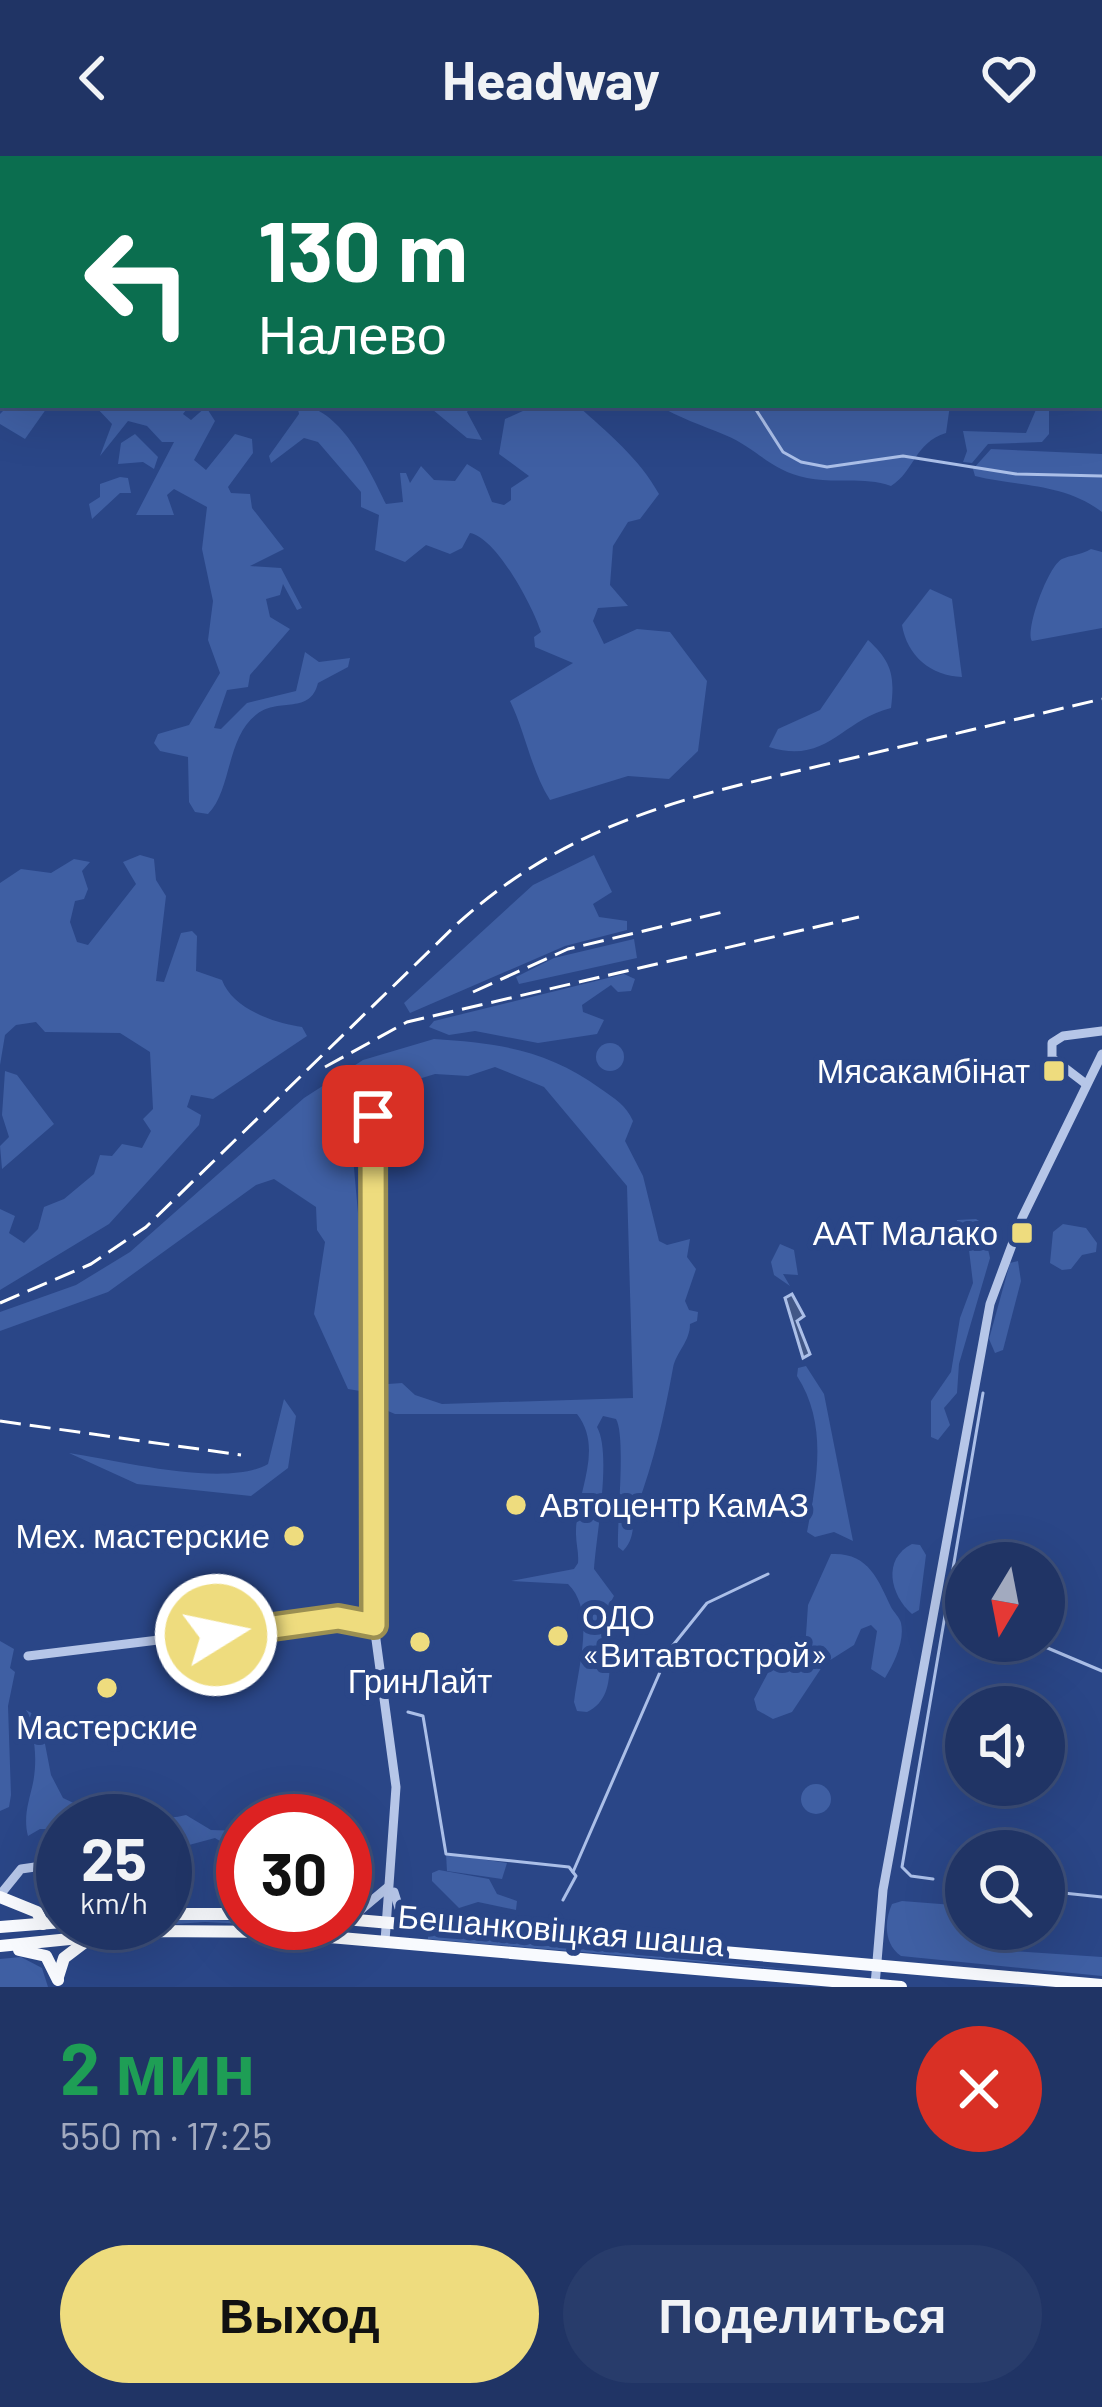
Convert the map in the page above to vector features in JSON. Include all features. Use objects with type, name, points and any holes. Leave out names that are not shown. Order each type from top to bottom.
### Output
[{"type":"main road","points":[[0,1896],[36,1912]]},
{"type":"main road","name":"Бешанковіцкая шаша","points":[[372,1921],[1102,1985]]},
{"type":"main road","points":[[0,1927],[36,1925]]},
{"type":"main road","name":"Бешанковіцкая шаша","points":[[192,1934],[272,1932],[901,1987]]},
{"type":"main road","name":"Бешанковіцкая шаша","points":[[0,1947],[36,1942]]},
{"type":"main road","points":[[0,1947],[46,1956],[57,1983]]},
{"type":"main road","points":[[57,1983],[64,1958],[75,1950]]},
{"type":"street","points":[[1086,1084],[1052,1058],[1052,1043],[1063,1036],[1102,1030]]},
{"type":"street","points":[[875,1986],[883,1890],[990,1304],[1022,1218],[1102,1054]]},
{"type":"street","points":[[373,1116],[374,1625],[396,1787],[385,1941]]},
{"type":"street","points":[[28,1656],[338,1618],[374,1625]]},
{"type":"street","points":[[0,1896],[21,1868],[36,1866]]},
{"type":"street","points":[[372,1904],[391,1882]]},
{"type":"street","points":[[391,1882],[399,1908],[418,1924]]},
{"type":"shaded area","points":[[6,408],[47,408],[25,439],[0,424]]},
{"type":"shaded area","points":[[97,408],[188,408],[183,414],[191,420],[207,408],[215,421],[194,460],[206,470],[235,434],[252,439],[253,453],[228,487],[231,493],[250,494],[252,508],[284,549],[250,566],[281,568],[302,608],[297,610],[283,584],[280,595],[266,599],[270,617],[290,629],[250,675],[248,687],[227,690],[214,728],[221,729],[247,703],[296,691],[305,652],[319,662],[350,658],[348,667],[318,683],[308,699],[266,709],[247,724],[208,814],[195,812],[189,802],[188,757],[160,751],[154,743],[158,734],[189,725],[220,673],[208,640],[213,601],[202,549],[207,507],[174,489],[167,495],[174,515],[136,515],[174,442],[162,442],[147,426],[128,421],[100,456],[112,424]]},
{"type":"shaded area","points":[[298,408],[312,408],[339,427],[386,504],[403,502],[400,473],[406,473],[410,483],[421,466],[434,480],[455,481],[467,464],[480,472],[492,502],[504,505],[511,500],[511,488],[529,476],[499,454],[505,419],[529,408],[580,408],[632,457],[659,494],[640,519],[628,522],[613,546],[610,585],[628,606],[598,608],[593,621],[604,644],[637,629],[670,632],[707,681],[698,751],[669,779],[628,776],[550,800],[510,701],[573,663],[535,647],[534,637],[541,632],[530,607],[513,575],[480,538],[470,533],[462,548],[450,554],[426,545],[405,562],[375,550],[379,515],[361,507],[361,492],[318,442],[304,438],[271,463],[269,456],[299,414]]},
{"type":"shaded area","points":[[431,408],[470,408],[467,412],[482,440],[467,438]]},
{"type":"shaded area","points":[[663,408],[950,408],[946,433],[927,443],[891,486],[794,474],[736,440]]},
{"type":"shaded area","points":[[1037,408],[1049,408],[1049,434],[1042,442],[988,444],[972,463],[963,462],[967,451],[963,431],[1026,433]]},
{"type":"shaded area","points":[[135,434],[158,457],[154,469],[143,462],[118,464],[121,443]]},
{"type":"shaded area","points":[[991,449],[1102,454],[1102,512],[1057,491],[975,476],[973,469]]},
{"type":"shaded area","points":[[128,478],[131,493],[120,493],[92,519],[89,504],[100,497],[100,484]]},
{"type":"shaded area","points":[[1091,549],[1102,552],[1102,628],[1032,641],[1035,612],[1050,573],[1062,559]]},
{"type":"shaded area","points":[[930,589],[952,599],[962,677],[940,673],[922,662],[905,636],[902,625]]},
{"type":"shaded area","points":[[868,640],[890,670],[891,708],[820,746],[789,751],[769,747],[778,729],[820,710]]},
{"type":"shaded area","points":[[140,855],[154,859],[156,880],[166,896],[156,981],[164,982],[181,933],[192,931],[197,936],[196,971],[222,980],[235,999],[255,1012],[302,1027],[307,1036],[213,1099],[191,1095],[187,1107],[201,1115],[199,1125],[109,1224],[0,1290],[0,1209],[15,1216],[9,1233],[24,1243],[38,1229],[44,1207],[64,1199],[94,1174],[100,1155],[112,1156],[122,1144],[142,1148],[151,1131],[143,1119],[153,1109],[150,1052],[120,1033],[45,1032],[36,1022],[16,1025],[5,1035],[0,1065],[0,883],[21,869],[51,873],[74,859],[90,862],[82,871],[88,889],[84,899],[75,901],[70,922],[77,942],[88,945],[136,884],[123,862]]},
{"type":"shaded area","points":[[594,855],[612,892],[593,904],[599,917],[627,921],[627,930],[565,946],[410,1013],[404,1003],[533,885]]},
{"type":"shaded area","points":[[634,939],[637,958],[519,984],[516,977],[554,958]]},
{"type":"shaded area","points":[[624,974],[635,979],[631,991],[618,992],[611,985],[582,1005],[583,1012],[604,1020],[597,1034],[538,1043],[475,1031],[449,1035],[429,1027],[434,1021]]},
{"type":"shaded area","points":[[434,1039],[501,1046],[542,1057],[615,1099],[633,1121],[625,1141],[643,1176],[659,1241],[667,1245],[690,1239],[687,1257],[696,1269],[685,1301],[689,1310],[698,1312],[697,1321],[690,1324],[675,1362],[632,1536],[623,1551],[618,1547],[619,1428],[616,1419],[603,1416],[597,1427],[603,1475],[594,1569],[614,1596],[609,1608],[606,1690],[587,1712],[577,1711],[574,1702],[583,1640],[576,1595],[568,1584],[511,1581],[574,1569],[578,1563],[577,1519],[589,1442],[577,1414],[395,1414],[388,1411],[383,1392],[388,1384],[402,1383],[415,1395],[442,1404],[633,1398],[627,1186],[544,1087],[495,1067],[468,1076],[435,1074],[376,1092],[350,1123],[362,1258],[360,1391],[348,1389],[314,1314],[325,1242],[317,1230],[316,1207],[274,1179],[256,1185],[108,1292],[0,1331],[0,1312],[76,1285],[130,1252],[304,1098],[363,1060]]},
{"type":"shaded area","points":[[610,1043],[620,1047],[624,1057],[620,1067],[610,1071],[600,1067],[596,1057],[600,1047]]},
{"type":"shaded area","points":[[5,1071],[17,1075],[54,1124],[2,1169],[0,1146],[9,1137],[2,1115]]},
{"type":"shaded area","points":[[957,1220],[982,1223],[990,1258],[959,1364],[957,1393],[944,1408],[950,1425],[938,1440],[931,1437],[931,1401],[951,1372],[960,1318],[973,1283],[968,1242],[954,1247]]},
{"type":"shaded area","points":[[1063,1224],[1086,1228],[1097,1243],[1096,1252],[1082,1255],[1071,1269],[1062,1270],[1050,1263],[1053,1232]]},
{"type":"shaded area","points":[[780,1244],[794,1250],[798,1275],[783,1274],[790,1286],[774,1275],[771,1262]]},
{"type":"shaded area","points":[[1018,1261],[1021,1281],[1003,1350],[995,1353],[989,1339],[1010,1263]]},
{"type":"shaded area","points":[[792,1294],[804,1316],[797,1321],[810,1354],[803,1358],[785,1298]]},
{"type":"shaded area","points":[[806,1366],[824,1394],[853,1541],[834,1532],[815,1537],[807,1532],[817,1452],[813,1413],[797,1376],[798,1368]]},
{"type":"shaded area","points":[[284,1399],[296,1416],[288,1468],[251,1496],[137,1484],[69,1453],[200,1473],[250,1471],[268,1464]]},
{"type":"shaded area","points":[[912,1544],[920,1545],[926,1555],[919,1610],[912,1614],[898,1597],[892,1578],[896,1559]]},
{"type":"shaded area","points":[[831,1554],[854,1558],[876,1577],[901,1623],[898,1652],[885,1678],[871,1669],[877,1631],[871,1625],[861,1629],[854,1645],[824,1664],[792,1712],[773,1719],[757,1710],[754,1699],[771,1667],[797,1664],[805,1650],[808,1605]]},
{"type":"shaded area","points":[[0,1641],[14,1649],[10,1668],[15,1672],[8,1706],[11,1795],[9,1807],[0,1811]]},
{"type":"shaded area","points":[[26,1710],[40,1718],[51,1775],[61,1794],[36,1794],[36,1831],[28,1836],[26,1816],[34,1773],[33,1736]]},
{"type":"shaded area","points":[[816,1784],[831,1799],[816,1814],[801,1799]]},
{"type":"shaded area","points":[[192,1819],[216,1830],[215,1838],[192,1844]]},
{"type":"shaded area","points":[[446,1854],[507,1863],[502,1879],[447,1871]]},
{"type":"shaded area","points":[[439,1870],[489,1879],[497,1894],[517,1901],[516,1910],[478,1902],[459,1908],[432,1881],[432,1873]]},
{"type":"shaded area","points":[[892,1904],[945,1904],[945,1950],[1102,1957],[1102,1976],[901,1956],[889,1939]]},
{"type":"shaded area","points":[[428,1934],[807,1971],[428,1939]]},
{"type":"shaded area","points":[[21,1957],[42,1968],[48,1987],[0,1987],[0,1959]]},
{"type":"waterway","points":[[755,408],[783,452],[801,462],[827,467],[903,456],[1016,474],[1102,476]]},
{"type":"waterway","points":[[933,1879],[911,1876],[902,1867],[983,1393]]},
{"type":"waterway","points":[[573,1872],[670,1649],[707,1603],[768,1574]]},
{"type":"waterway","points":[[1065,1655],[1102,1671]]},
{"type":"waterway","points":[[408,1712],[423,1716],[446,1854],[569,1867],[576,1876],[563,1900]]},
{"type":"waterway","points":[[1065,1893],[1102,1897]]},
{"type":"railway","points":[[0,1303],[91,1264],[146,1227],[456,925],[543,860],[634,817],[682,801],[1102,699]]},
{"type":"railway","points":[[473,992],[568,949],[723,912]]},
{"type":"railway","points":[[325,1067],[407,1022],[859,917]]},
{"type":"railway","points":[[0,1421],[241,1455]]},
{"type":"place","name":"Мясакамбінат","points":[[1054,1071]]},
{"type":"place","name":"ААТ Малако","points":[[1022,1233]]},
{"type":"place","name":"Автоцентр КамАЗ","points":[[516,1505]]},
{"type":"place","name":"Мех. мастерские","points":[[294,1536]]},
{"type":"place","name":"ОДО «Витавтострой»","points":[[558,1636]]},
{"type":"place","name":"ГринЛайт","points":[[420,1642]]},
{"type":"place","name":"Мастерские","points":[[107,1688]]},
{"type":"route","points":[[216,1635],[338,1618],[374,1625],[373,1116]]}]
